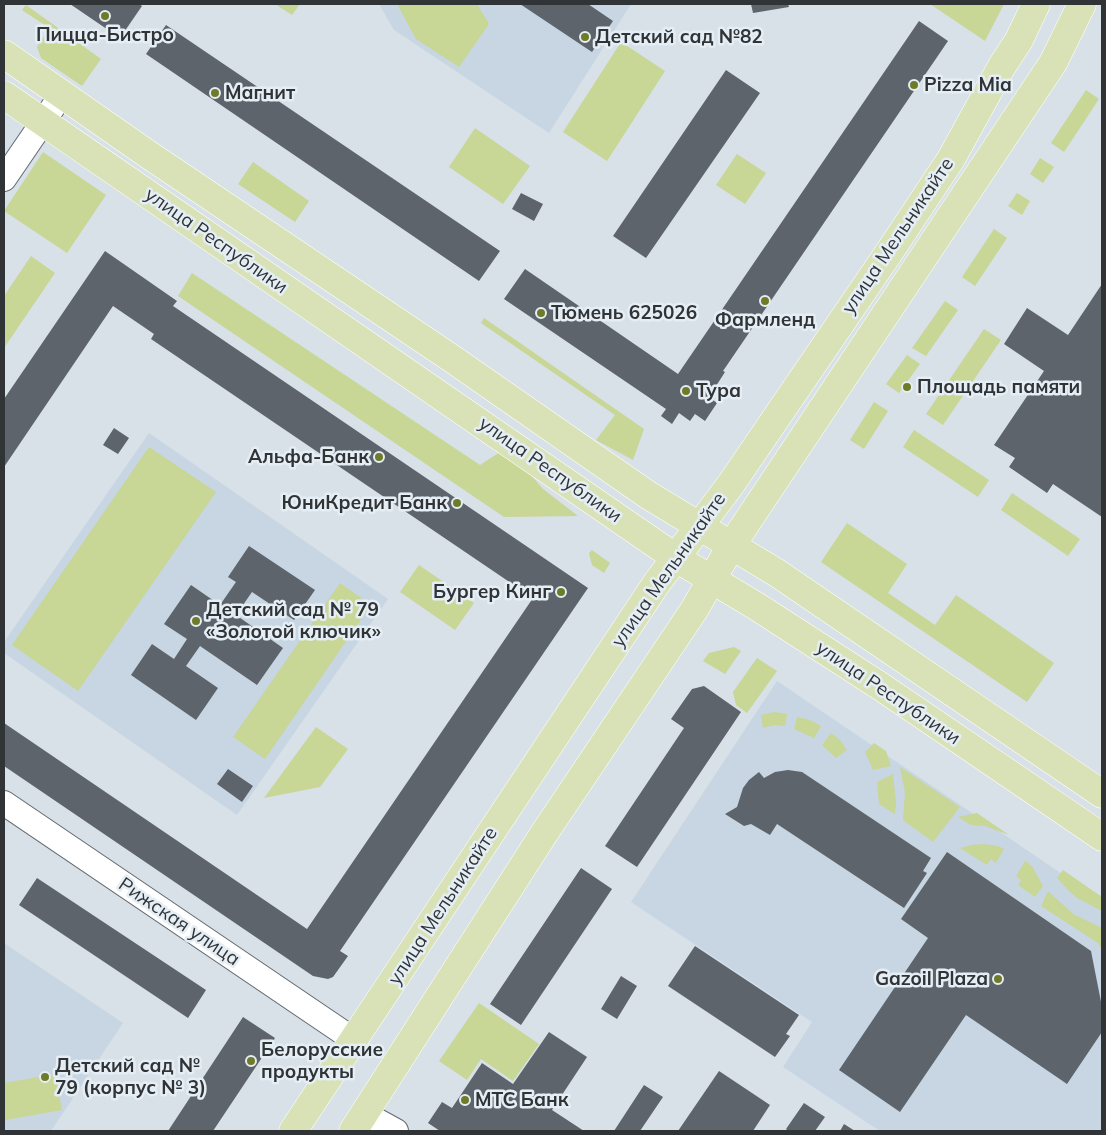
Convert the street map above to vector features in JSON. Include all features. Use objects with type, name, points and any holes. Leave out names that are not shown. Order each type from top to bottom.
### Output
[{"type":"main road","name":"улица Мельникайте","points":[[293,1131],[656,584],[700,527],[882,263],[951,159],[1018,40],[1036,4]]},
{"type":"main road","name":"улица Мельникайте","points":[[359,1122],[540,840],[712,580],[731,546],[1053,63],[1082,4]]},
{"type":"main road","name":"улица Республики","points":[[4,54],[149,155],[428,342],[648,495],[785,579],[1102,794]]},
{"type":"main road","name":"улица Республики","points":[[4,95],[676,558],[880,686],[1102,837]]},
{"type":"street","points":[[4,179],[62,94]]},
{"type":"street","name":"Рижская улица","points":[[4,803],[354,1040]]},
{"type":"street","points":[[359,1122],[396,1131]]},
{"type":"shaded area","points":[[379,4],[631,4],[549,133],[394,30]]},
{"type":"shaded area","name":"Детский сад № 79 «Золотой ключик»","points":[[149,433],[388,599],[237,815],[4,653],[4,642]]},
{"type":"shaded area","points":[[777,681],[1102,901],[1102,1131],[880,1131],[783,1067],[812,1022],[631,902]]},
{"type":"shaded area","name":"Детский сад № 79 (корпус № 3)","points":[[4,943],[123,1023],[51,1131],[4,1131]]},
{"type":"green space","points":[[275,4],[300,4],[292,15]]},
{"type":"green space","points":[[397,4],[477,4],[489,24],[459,67],[416,39]]},
{"type":"green space","points":[[930,4],[1004,4],[985,41]]},
{"type":"green space","points":[[26,5],[101,59],[82,86],[41,58],[37,47],[49,28],[22,10]]},
{"type":"green space","points":[[621,42],[665,71],[607,161],[563,132]]},
{"type":"green space","points":[[1086,90],[1099,99],[1064,152],[1051,143]]},
{"type":"green space","points":[[475,128],[530,166],[503,204],[449,167]]},
{"type":"green space","points":[[43,152],[106,195],[67,253],[4,211]]},
{"type":"green space","points":[[737,154],[766,173],[745,204],[716,185]]},
{"type":"green space","points":[[1040,158],[1054,167],[1043,183],[1030,174]]},
{"type":"green space","points":[[253,162],[309,201],[295,222],[238,184]]},
{"type":"green space","points":[[1017,193],[1030,201],[1022,215],[1008,206]]},
{"type":"green space","points":[[994,229],[1007,238],[975,286],[962,277]]},
{"type":"green space","points":[[31,256],[55,273],[4,348],[4,296]]},
{"type":"green space","points":[[192,273],[480,465],[500,452],[524,467],[543,489],[578,516],[504,517],[178,296]]},
{"type":"green space","points":[[945,301],[958,310],[926,356],[912,348]]},
{"type":"green space","points":[[484,318],[644,429],[633,460],[596,440],[615,415],[481,323]]},
{"type":"green space","points":[[984,329],[1001,340],[943,425],[926,414]]},
{"type":"green space","points":[[907,355],[920,364],[899,393],[886,384]]},
{"type":"green space","points":[[874,402],[888,411],[864,449],[850,440]]},
{"type":"green space","points":[[914,430],[989,480],[978,497],[903,447]]},
{"type":"green space","points":[[149,447],[216,492],[78,691],[12,645]]},
{"type":"green space","points":[[1012,493],[1080,539],[1068,556],[1001,510]]},
{"type":"green space","points":[[847,523],[907,564],[888,593],[935,625],[956,595],[1054,663],[1027,702],[821,562]]},
{"type":"green space","points":[[592,550],[610,563],[604,573],[592,565],[589,553]]},
{"type":"green space","points":[[419,565],[474,603],[455,630],[400,592]]},
{"type":"green space","points":[[340,583],[371,605],[265,759],[233,737]]},
{"type":"green space","points":[[734,647],[741,651],[725,674],[703,661],[709,653]]},
{"type":"green space","points":[[757,658],[777,671],[747,713],[736,705],[733,692]]},
{"type":"green space","points":[[774,712],[787,714],[785,726],[774,725],[763,728],[761,715]]},
{"type":"green space","points":[[797,717],[810,720],[821,726],[814,738],[794,729]]},
{"type":"green space","points":[[316,727],[348,749],[320,787],[264,798]]},
{"type":"green space","points":[[831,733],[840,740],[847,750],[836,758],[822,745]]},
{"type":"green space","points":[[874,743],[886,751],[891,766],[873,770],[865,752]]},
{"type":"green space","points":[[900,767],[960,807],[933,842],[903,820],[905,793]]},
{"type":"green space","points":[[893,774],[896,802],[895,814],[879,804],[877,782]]},
{"type":"green space","points":[[977,813],[1009,835],[985,826],[971,825],[958,817]]},
{"type":"green space","points":[[984,844],[1004,849],[996,863],[991,859],[987,865],[960,848],[971,845]]},
{"type":"green space","points":[[1025,861],[1032,866],[1043,886],[1035,897],[1018,885],[1021,880],[1016,876]]},
{"type":"green space","points":[[1063,870],[1102,897],[1102,911],[1077,898],[1067,889],[1057,878]]},
{"type":"green space","points":[[1048,891],[1073,914],[1102,928],[1102,950],[1098,943],[1041,906]]},
{"type":"green space","points":[[479,1003],[539,1044],[513,1081],[481,1059],[467,1080],[439,1061]]},
{"type":"green space","points":[[55,1074],[62,1110],[5,1120],[4,1083]]},
{"type":"building","points":[[70,4],[139,4],[142,6],[120,38]]},
{"type":"building","name":"Детский сад №82","points":[[520,4],[588,4],[613,21],[592,52]]},
{"type":"building","points":[[751,4],[788,4],[789,7],[753,13]]},
{"type":"building","points":[[919,21],[948,41],[723,371],[725,372],[709,397],[717,403],[705,421],[695,414],[690,421],[679,413],[672,424],[661,416],[666,409],[504,299],[525,269],[678,374]]},
{"type":"building","points":[[166,25],[500,251],[479,281],[146,54]]},
{"type":"building","points":[[726,70],[760,93],[646,258],[613,236]]},
{"type":"building","points":[[521,193],[543,204],[534,221],[512,209]]},
{"type":"building","points":[[105,251],[177,301],[173,306],[588,588],[340,951],[348,956],[333,977],[328,979],[313,976],[4,766],[4,723],[307,929],[533,598],[151,339],[154,334],[113,306],[4,467],[4,399]]},
{"type":"building","points":[[1102,284],[1102,517],[1053,484],[1047,493],[1009,467],[1015,458],[994,445],[1044,371],[1004,344],[1027,308],[1068,335]]},
{"type":"building","points":[[114,428],[129,438],[118,454],[103,445]]},
{"type":"building","points":[[249,546],[315,590],[294,620],[252,592],[236,615],[283,648],[257,685],[200,646],[186,666],[218,688],[196,720],[131,675],[152,644],[174,659],[187,639],[164,624],[191,585],[220,605],[236,582],[228,577]]},
{"type":"building","points":[[704,686],[741,712],[637,867],[605,846],[684,728],[671,719],[692,689]]},
{"type":"building","points":[[228,769],[253,786],[242,802],[217,784]]},
{"type":"building","points":[[788,770],[802,772],[931,858],[923,871],[927,873],[904,908],[777,824],[770,835],[751,824],[744,826],[725,814],[737,807],[743,788],[759,772],[764,778],[775,772]]},
{"type":"building","name":"Gazoil Plaza","points":[[947,852],[1091,951],[1102,1007],[1102,1032],[1067,1084],[966,1015],[900,1112],[839,1070],[928,938],[901,919]]},
{"type":"building","points":[[581,868],[612,889],[521,1025],[490,1004]]},
{"type":"building","points":[[37,878],[206,990],[188,1018],[19,905]]},
{"type":"building","points":[[695,946],[799,1015],[786,1034],[790,1036],[775,1057],[668,986]]},
{"type":"building","points":[[621,976],[637,986],[617,1019],[601,1009]]},
{"type":"building","points":[[243,1017],[275,1038],[213,1131],[168,1131]]},
{"type":"building","points":[[549,1032],[587,1057],[552,1110],[584,1131],[440,1131],[428,1123],[442,1102],[452,1108],[482,1063],[513,1084]]},
{"type":"building","points":[[719,1071],[770,1105],[753,1131],[678,1131]]},
{"type":"building","points":[[644,1085],[663,1097],[640,1131],[614,1131]]},
{"type":"building","points":[[804,1103],[825,1117],[815,1131],[788,1131],[786,1129]]},
{"type":"building","points":[[844,1124],[855,1131],[840,1131]]},
{"type":"place","name":"Пицца-Бистро","points":[[105,16]]},
{"type":"place","name":"Детский сад №82","points":[[585,37]]},
{"type":"place","name":"Pizza Mia","points":[[914,85]]},
{"type":"place","name":"Магнит","points":[[215,93]]},
{"type":"place","name":"Фармленд","points":[[765,301]]},
{"type":"place","name":"Тюмень 625026","points":[[541,313]]},
{"type":"place","name":"Площадь памяти","points":[[907,387]]},
{"type":"place","name":"Тура","points":[[686,391]]},
{"type":"place","name":"Альфа-Банк","points":[[379,457]]},
{"type":"place","name":"ЮниКредит Банк","points":[[457,503]]},
{"type":"place","name":"Бургер Кинг","points":[[561,592]]},
{"type":"place","name":"Детский сад № 79 «Золотой ключик»","points":[[196,621]]},
{"type":"place","name":"Gazoil Plaza","points":[[998,979]]},
{"type":"place","name":"Белорусские продукты","points":[[251,1061]]},
{"type":"place","name":"Детский сад № 79 (корпус № 3)","points":[[45,1077]]},
{"type":"place","name":"МТС Банк","points":[[465,1100]]}]
